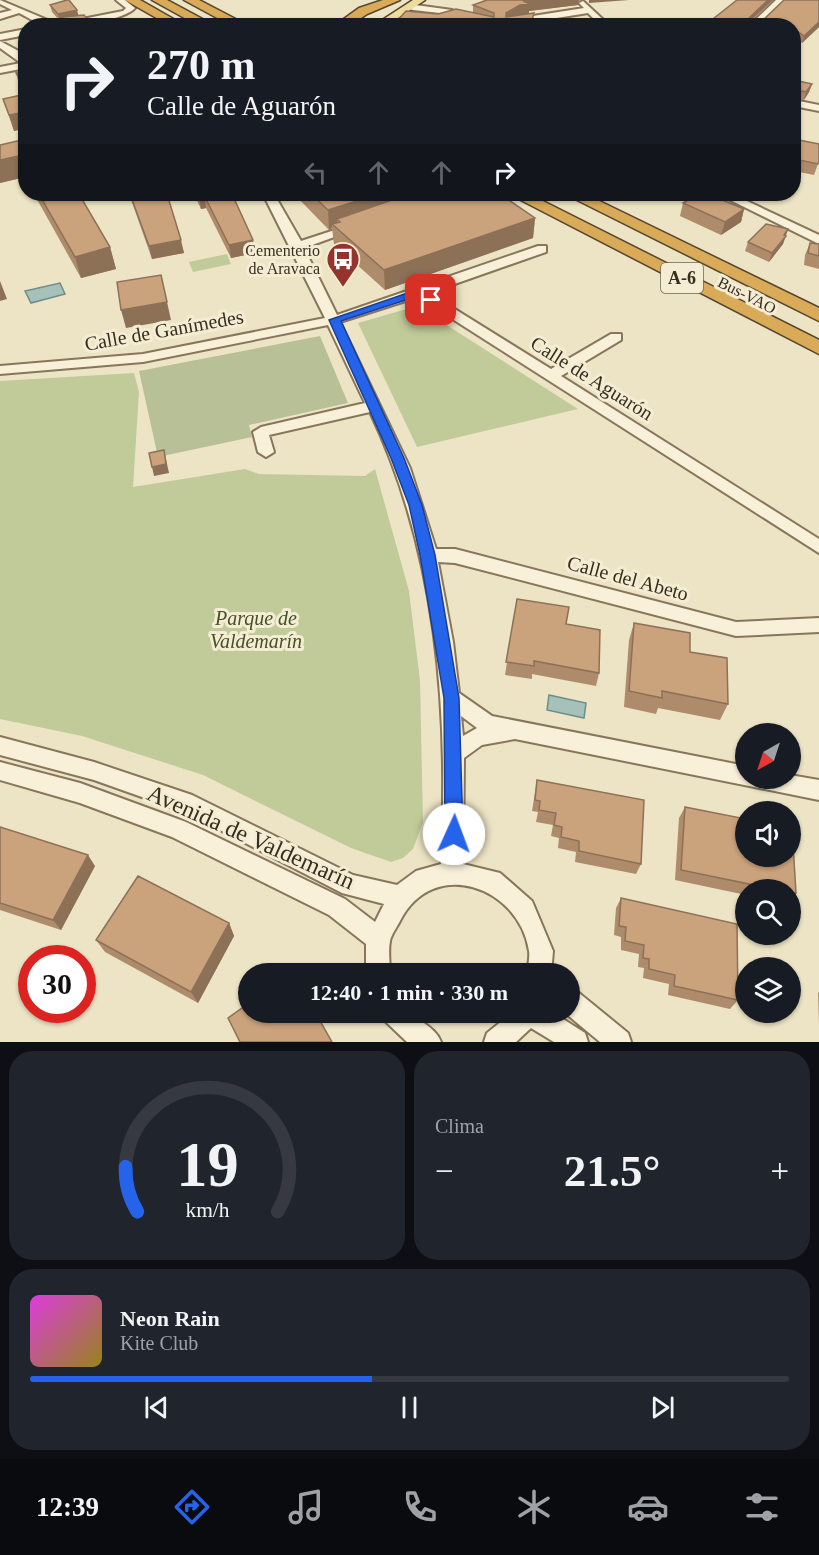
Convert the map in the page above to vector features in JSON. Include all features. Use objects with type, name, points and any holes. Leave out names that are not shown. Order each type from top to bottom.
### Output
[{"type":"highway","points":[[141,0],[175,18]]},
{"type":"highway","points":[[158,0],[193,18]]},
{"type":"highway","points":[[179,0],[215,18]]},
{"type":"highway","points":[[190,0],[227,18]]},
{"type":"highway","points":[[131,4],[161,18]]},
{"type":"highway","points":[[351,18],[375,9],[402,9]]},
{"type":"highway","points":[[355,15],[402,9]]},
{"type":"highway","points":[[546,201],[588,237],[819,358]]},
{"type":"highway","name":"Bus-VAO","points":[[547,201],[819,332]]},
{"type":"highway","name":"A-6","points":[[547,201],[819,348]]},
{"type":"highway","name":"A-6","points":[[587,201],[819,315]]},
{"type":"street","points":[[105,18],[117,16],[131,4],[120,0]]},
{"type":"street","points":[[580,0],[598,18]]},
{"type":"street","points":[[762,18],[781,0]]},
{"type":"street","points":[[0,1],[38,18]]},
{"type":"street","points":[[402,9],[436,10],[466,18]]},
{"type":"street","points":[[0,16],[21,10]]},
{"type":"street","points":[[432,18],[436,10]]},
{"type":"street","points":[[549,18],[589,10]]},
{"type":"street","points":[[0,37],[18,34]]},
{"type":"street","points":[[0,44],[18,41]]},
{"type":"street","points":[[0,44],[18,57]]},
{"type":"street","points":[[9,52],[18,50]]},
{"type":"street","points":[[0,70],[18,67]]},
{"type":"street","points":[[801,104],[819,108]]},
{"type":"street","points":[[273,201],[299,246],[334,320],[416,505],[428,555],[452,698],[455,816],[452,872]]},
{"type":"street","points":[[740,201],[817,236]]},
{"type":"street","points":[[299,246],[364,224]]},
{"type":"street","points":[[334,320],[542,249]]},
{"type":"street","name":"Calle de Aguarón","points":[[419,292],[819,547]]},
{"type":"street","name":"Calle de Ganímedes","points":[[0,370],[143,358],[334,320]]},
{"type":"street","points":[[550,376],[616,337]]},
{"type":"street","points":[[266,452],[261,432],[374,406]]},
{"type":"street","name":"Calle del Abeto","points":[[428,555],[455,556],[736,629],[819,625]]},
{"type":"street","points":[[452,698],[487,724],[735,774]]},
{"type":"street","points":[[454,753],[478,737],[520,732]]},
{"type":"street","name":"Avenida de Valdemarín","points":[[3,753],[94,771],[192,805],[350,885],[400,897]]},
{"type":"street","name":"Avenida de Valdemarín","points":[[0,771],[80,793],[178,829],[337,907],[378,939]]},
{"type":"street","points":[[801,786],[819,790]]},
{"type":"street","points":[[378,963],[378,939],[400,897],[424,879],[452,872],[492,881],[524,909],[541,951],[539,963]]},
{"type":"street","points":[[580,1010],[619,1042]]},
{"type":"street","points":[[404,1023],[410,1030],[429,1042]]},
{"type":"street","points":[[496,1042],[521,1023]]},
{"type":"street","points":[[546,1023],[576,1042]]},
{"type":"green space","points":[[227,254],[231,264],[193,272],[189,262]]},
{"type":"green space","points":[[417,306],[578,409],[417,447],[358,323]]},
{"type":"green space","points":[[320,336],[348,403],[249,425],[252,437],[158,457],[139,371]]},
{"type":"green space","name":"Parque de Valdemarín","points":[[134,373],[139,392],[133,487],[245,469],[259,474],[365,476],[375,469],[409,591],[420,681],[423,822],[413,849],[403,858],[391,862],[351,848],[203,775],[82,736],[0,719],[0,381]]},
{"type":"water","points":[[60,283],[65,294],[31,303],[25,291]]},
{"type":"water","points":[[549,695],[586,703],[584,718],[547,710]]},
{"type":"building","points":[[67,0],[77,10],[58,14],[50,5]]},
{"type":"building","points":[[487,0],[533,0],[523,1],[530,4],[520,5],[506,13],[506,17],[534,13],[533,18],[400,18],[406,11],[438,14],[456,9],[494,17],[494,13],[473,5]]},
{"type":"building","points":[[737,0],[768,0],[749,18],[714,18]]},
{"type":"building","points":[[784,0],[819,0],[819,22],[804,36],[801,34],[801,18],[765,18]]},
{"type":"building","points":[[84,15],[86,18],[64,18]]},
{"type":"building","points":[[801,82],[812,84],[806,92],[801,91]]},
{"type":"building","points":[[18,96],[18,113],[9,115],[3,99]]},
{"type":"building","points":[[801,140],[819,144],[818,164],[801,160]]},
{"type":"building","points":[[18,141],[18,156],[0,160],[0,145]]},
{"type":"building","points":[[43,201],[83,201],[110,247],[75,257]]},
{"type":"building","points":[[133,201],[169,201],[181,240],[149,246]]},
{"type":"building","points":[[207,201],[235,201],[253,240],[229,245]]},
{"type":"building","points":[[318,201],[357,201],[328,210]]},
{"type":"building","points":[[389,201],[510,201],[535,218],[384,270],[332,224],[340,222],[337,219]]},
{"type":"building","points":[[687,201],[725,201],[744,209],[725,222],[683,203]]},
{"type":"building","points":[[766,224],[788,229],[784,235],[786,236],[772,253],[748,242]]},
{"type":"building","points":[[810,243],[819,244],[819,256],[808,253]]},
{"type":"building","points":[[161,275],[167,302],[121,310],[117,282]]},
{"type":"building","points":[[164,450],[166,464],[152,467],[149,453]]},
{"type":"building","points":[[517,599],[569,607],[566,624],[600,630],[599,673],[534,661],[534,666],[506,662]]},
{"type":"building","points":[[634,623],[690,633],[690,652],[727,658],[728,704],[662,691],[662,698],[629,691]]},
{"type":"building","points":[[537,780],[644,800],[641,864],[579,851],[579,841],[561,837],[562,827],[554,825],[556,813],[539,810],[540,801],[535,800]]},
{"type":"building","points":[[685,807],[735,817],[735,867],[794,867],[795,879],[735,879],[735,881],[681,870]]},
{"type":"building","points":[[0,827],[88,855],[53,920],[0,903]]},
{"type":"building","points":[[138,876],[229,923],[191,992],[96,940]]},
{"type":"building","points":[[621,898],[735,924],[737,957],[735,957],[735,999],[674,986],[675,975],[649,969],[649,959],[643,958],[644,945],[625,941],[626,927],[619,926]]},
{"type":"building","points":[[238,1011],[238,1023],[321,1023],[332,1042],[240,1042],[228,1018]]},
{"type":"place","name":"Cementerio de Aravaca","points":[[343,288]]},
{"type":"route","points":[[431,300],[419,292],[334,320],[398,458],[416,505],[428,555],[452,698],[454,834]]}]
